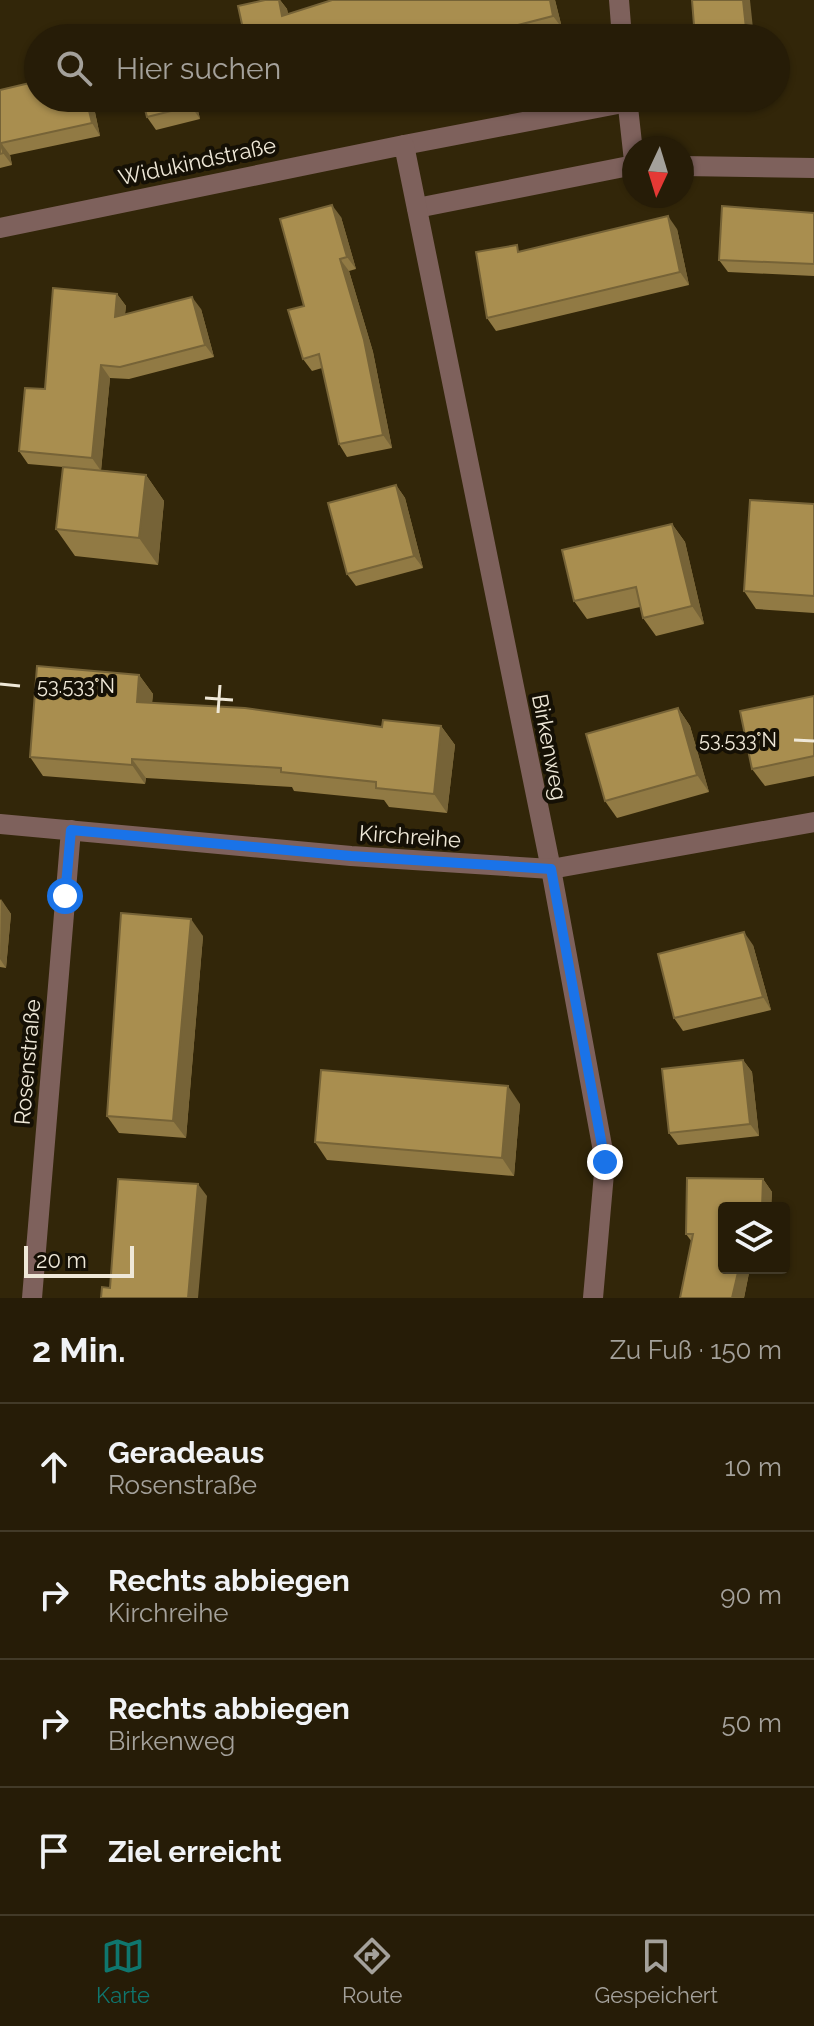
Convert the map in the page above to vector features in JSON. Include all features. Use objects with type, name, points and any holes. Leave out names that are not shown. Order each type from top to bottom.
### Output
[{"type":"street","points":[[619,0],[621,24]]},
{"type":"street","name":"Widukindstraße","points":[[0,228],[568,112]]},
{"type":"street","points":[[628,112],[631,136]]},
{"type":"street","points":[[404,145],[417,208],[622,165]]},
{"type":"street","points":[[694,166],[814,168]]},
{"type":"street","name":"Birkenweg","points":[[417,208],[551,869],[605,1162],[593,1298]]},
{"type":"street","name":"Kirchreihe","points":[[0,824],[351,856],[551,869],[814,822]]},
{"type":"street","name":"Rosenstraße","points":[[32,1298],[71,830]]},
{"type":"building","points":[[279,0],[282,16],[332,0],[550,0],[553,16],[522,24],[242,24],[238,6]]},
{"type":"building","points":[[692,0],[743,0],[746,24],[694,24]]},
{"type":"building","points":[[24,84],[24,112],[89,112],[92,123],[1,143],[3,153],[0,154],[0,90]]},
{"type":"building","points":[[146,112],[167,112],[147,117]]},
{"type":"building","points":[[332,205],[347,257],[340,259],[364,340],[383,435],[339,444],[319,354],[303,359],[288,310],[304,306],[280,219]]},
{"type":"building","points":[[722,206],[814,213],[814,264],[719,260]]},
{"type":"building","points":[[668,216],[680,272],[487,318],[476,252],[517,245],[518,252]]},
{"type":"building","points":[[53,288],[117,294],[115,317],[192,297],[205,345],[120,367],[101,365],[92,458],[19,451],[25,388],[45,389]]},
{"type":"building","points":[[63,467],[146,475],[139,538],[56,529]]},
{"type":"building","points":[[396,485],[414,556],[347,574],[328,503]]},
{"type":"building","points":[[750,500],[814,504],[814,596],[744,591]]},
{"type":"building","points":[[672,524],[692,606],[643,618],[636,587],[574,601],[562,550]]},
{"type":"building","points":[[37,666],[139,675],[137,702],[245,708],[382,727],[383,720],[441,726],[434,794],[376,788],[376,782],[281,772],[281,768],[132,759],[132,765],[30,757]]},
{"type":"building","points":[[814,696],[814,756],[752,769],[740,711]]},
{"type":"building","points":[[678,708],[697,775],[605,801],[586,734]]},
{"type":"building","points":[[121,913],[191,919],[173,1121],[107,1116]]},
{"type":"building","points":[[744,932],[763,997],[674,1018],[658,954]]},
{"type":"building","points":[[743,1060],[750,1124],[669,1133],[662,1069]]},
{"type":"building","points":[[321,1070],[508,1086],[502,1158],[315,1142]]},
{"type":"building","points":[[687,1178],[763,1179],[762,1202],[718,1202],[718,1274],[738,1274],[732,1298],[680,1298],[693,1234],[686,1234]]},
{"type":"building","points":[[118,1179],[198,1184],[188,1298],[101,1298],[102,1287],[110,1288]]},
{"type":"route","points":[[65,896],[71,830],[351,856],[551,869],[605,1162]]}]
